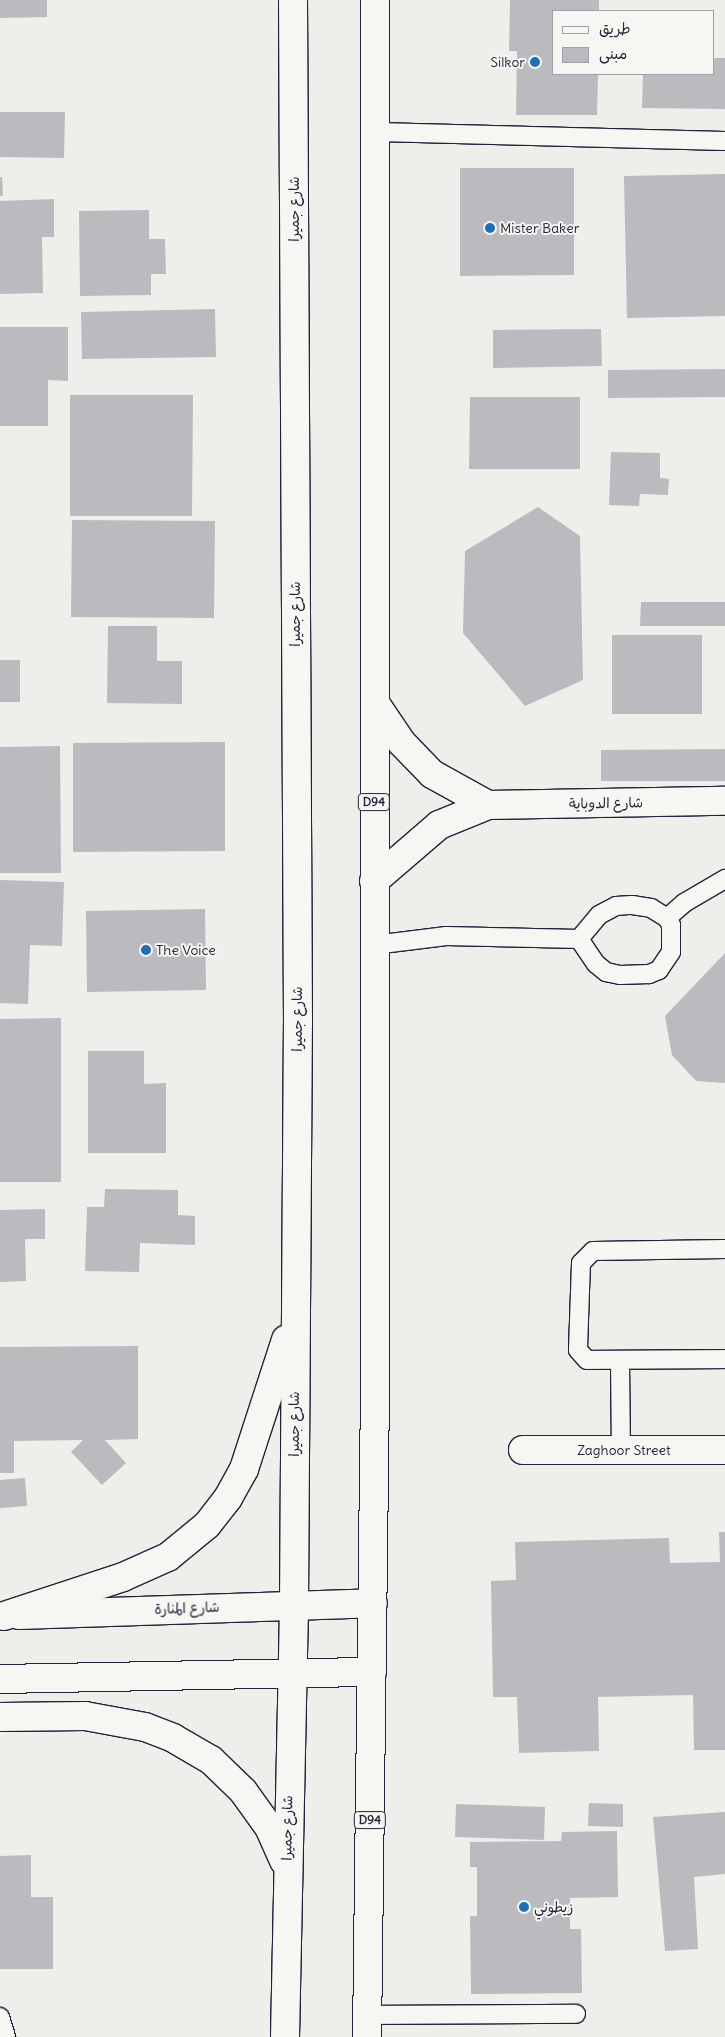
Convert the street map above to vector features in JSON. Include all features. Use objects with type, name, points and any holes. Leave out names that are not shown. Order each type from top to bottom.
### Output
[{"type":"main road","name":"شارع جميرا","points":[[285,2037],[286,1867],[294,1604],[294,1315],[298,1022],[293,0]]},
{"type":"main road","name":"D94","points":[[367,2026],[373,1603],[377,132],[375,0]]},
{"type":"main road","name":"شارع الدوباية","points":[[374,703],[402,742],[432,774],[488,805]]},
{"type":"main road","name":"شارع الدوباية","points":[[374,881],[439,825],[488,805],[725,801]]},
{"type":"main road","points":[[2,1616],[124,1577],[168,1557],[207,1525],[228,1498],[244,1469],[294,1315]]},
{"type":"main road","name":"Zaghoor Street","points":[[523,1450],[725,1450]]},
{"type":"main road","name":"شارع المنارة","points":[[2,1616],[294,1604],[373,1603]]},
{"type":"main road","points":[[0,1679],[372,1672]]},
{"type":"main road","points":[[0,1717],[84,1716],[145,1726],[173,1738],[211,1760],[243,1791],[269,1826],[286,1867]]},
{"type":"lane","points":[[377,132],[725,141]]},
{"type":"lane","points":[[667,918],[684,903],[725,880]]},
{"type":"lane","points":[[374,944],[446,936],[579,938],[599,915],[616,906],[651,908],[667,918],[671,925],[671,952],[663,966],[649,974],[620,975],[606,972],[596,964],[579,938]]},
{"type":"lane","points":[[725,1249],[593,1251],[581,1263],[578,1350],[587,1360],[725,1359]]},
{"type":"lane","points":[[620,1360],[621,1450]]},
{"type":"lane","points":[[367,2026],[576,2014]]},
{"type":"lane","points":[[0,2018],[6,2037]]},
{"type":"building","points":[[0,0],[47,0],[47,17],[0,18]]},
{"type":"building","name":"Silkor","points":[[510,0],[599,0],[599,10],[552,10],[552,75],[598,75],[597,115],[516,115],[517,51],[509,51]]},
{"type":"building","points":[[715,58],[725,58],[725,109],[642,108],[643,75],[715,75]]},
{"type":"building","points":[[0,112],[65,112],[64,158],[0,157]]},
{"type":"building","points":[[460,168],[574,168],[574,275],[460,276]]},
{"type":"building","points":[[725,174],[725,316],[627,318],[624,176]]},
{"type":"building","points":[[0,177],[2,177],[3,196],[0,196]]},
{"type":"building","points":[[54,199],[54,237],[42,237],[43,293],[0,294],[0,201]]},
{"type":"building","points":[[149,210],[149,239],[165,239],[166,274],[151,274],[151,295],[80,296],[79,211]]},
{"type":"building","points":[[215,309],[216,357],[82,359],[81,312]]},
{"type":"building","points":[[0,327],[68,327],[68,381],[48,380],[48,426],[0,426]]},
{"type":"building","points":[[601,329],[602,366],[493,368],[493,330]]},
{"type":"building","points":[[725,369],[725,397],[608,398],[608,370]]},
{"type":"building","points":[[70,395],[193,395],[192,516],[70,516]]},
{"type":"building","points":[[470,397],[580,397],[580,469],[469,469]]},
{"type":"building","points":[[611,452],[660,453],[660,478],[669,479],[668,495],[640,494],[639,506],[609,505]]},
{"type":"building","points":[[538,507],[580,536],[583,680],[525,706],[463,633],[465,551]]},
{"type":"building","points":[[72,520],[215,521],[214,618],[71,617]]},
{"type":"building","points":[[641,602],[725,602],[725,626],[640,626]]},
{"type":"building","points":[[108,626],[157,626],[157,661],[182,661],[182,704],[107,703]]},
{"type":"building","points":[[612,635],[702,635],[702,714],[612,714]]},
{"type":"building","points":[[0,660],[20,660],[20,702],[0,702]]},
{"type":"building","points":[[225,742],[225,851],[73,852],[73,743]]},
{"type":"building","points":[[60,746],[61,873],[0,873],[0,747]]},
{"type":"building","points":[[725,749],[725,781],[601,781],[601,750]]},
{"type":"building","points":[[0,880],[64,882],[62,946],[30,945],[28,1004],[0,1003]]},
{"type":"building","name":"The Voice","points":[[205,909],[206,990],[87,992],[86,911]]},
{"type":"building","points":[[725,953],[725,1083],[696,1081],[672,1055],[665,1016]]},
{"type":"building","points":[[61,1018],[61,1182],[0,1182],[0,1019]]},
{"type":"building","points":[[88,1051],[144,1051],[144,1084],[166,1083],[166,1153],[88,1153]]},
{"type":"building","points":[[105,1189],[178,1190],[178,1215],[195,1216],[195,1245],[140,1243],[139,1272],[85,1271],[87,1207],[104,1207]]},
{"type":"building","points":[[45,1209],[45,1239],[25,1239],[26,1281],[0,1282],[0,1210]]},
{"type":"building","points":[[138,1346],[138,1439],[105,1440],[126,1463],[102,1485],[71,1452],[83,1440],[14,1441],[14,1473],[0,1473],[0,1347]]},
{"type":"building","points":[[25,1478],[27,1506],[0,1508],[0,1480]]},
{"type":"building","points":[[719,1532],[725,1532],[725,1750],[694,1750],[693,1695],[598,1697],[599,1751],[519,1753],[517,1697],[493,1697],[491,1581],[516,1580],[515,1542],[669,1538],[670,1563],[720,1562]]},
{"type":"building","points":[[589,1803],[623,1804],[623,1827],[588,1826]]},
{"type":"building","points":[[456,1804],[545,1807],[544,1840],[455,1837]]},
{"type":"building","points":[[725,1812],[725,1874],[694,1877],[698,1949],[665,1951],[653,1817]]},
{"type":"building","name":"زيطوني","points":[[617,1831],[618,1897],[570,1898],[570,1929],[581,1929],[582,1993],[471,1994],[470,1916],[477,1916],[477,1867],[470,1867],[470,1842],[561,1841],[562,1832]]},
{"type":"building","points":[[31,1855],[31,1897],[53,1897],[53,1969],[0,1969],[0,1856]]},
{"type":"place","name":"Silkor","points":[[535,62]]},
{"type":"place","name":"Mister Baker","points":[[490,228]]},
{"type":"place","name":"The Voice","points":[[146,950]]},
{"type":"place","name":"زيطوني","points":[[524,1907]]}]
